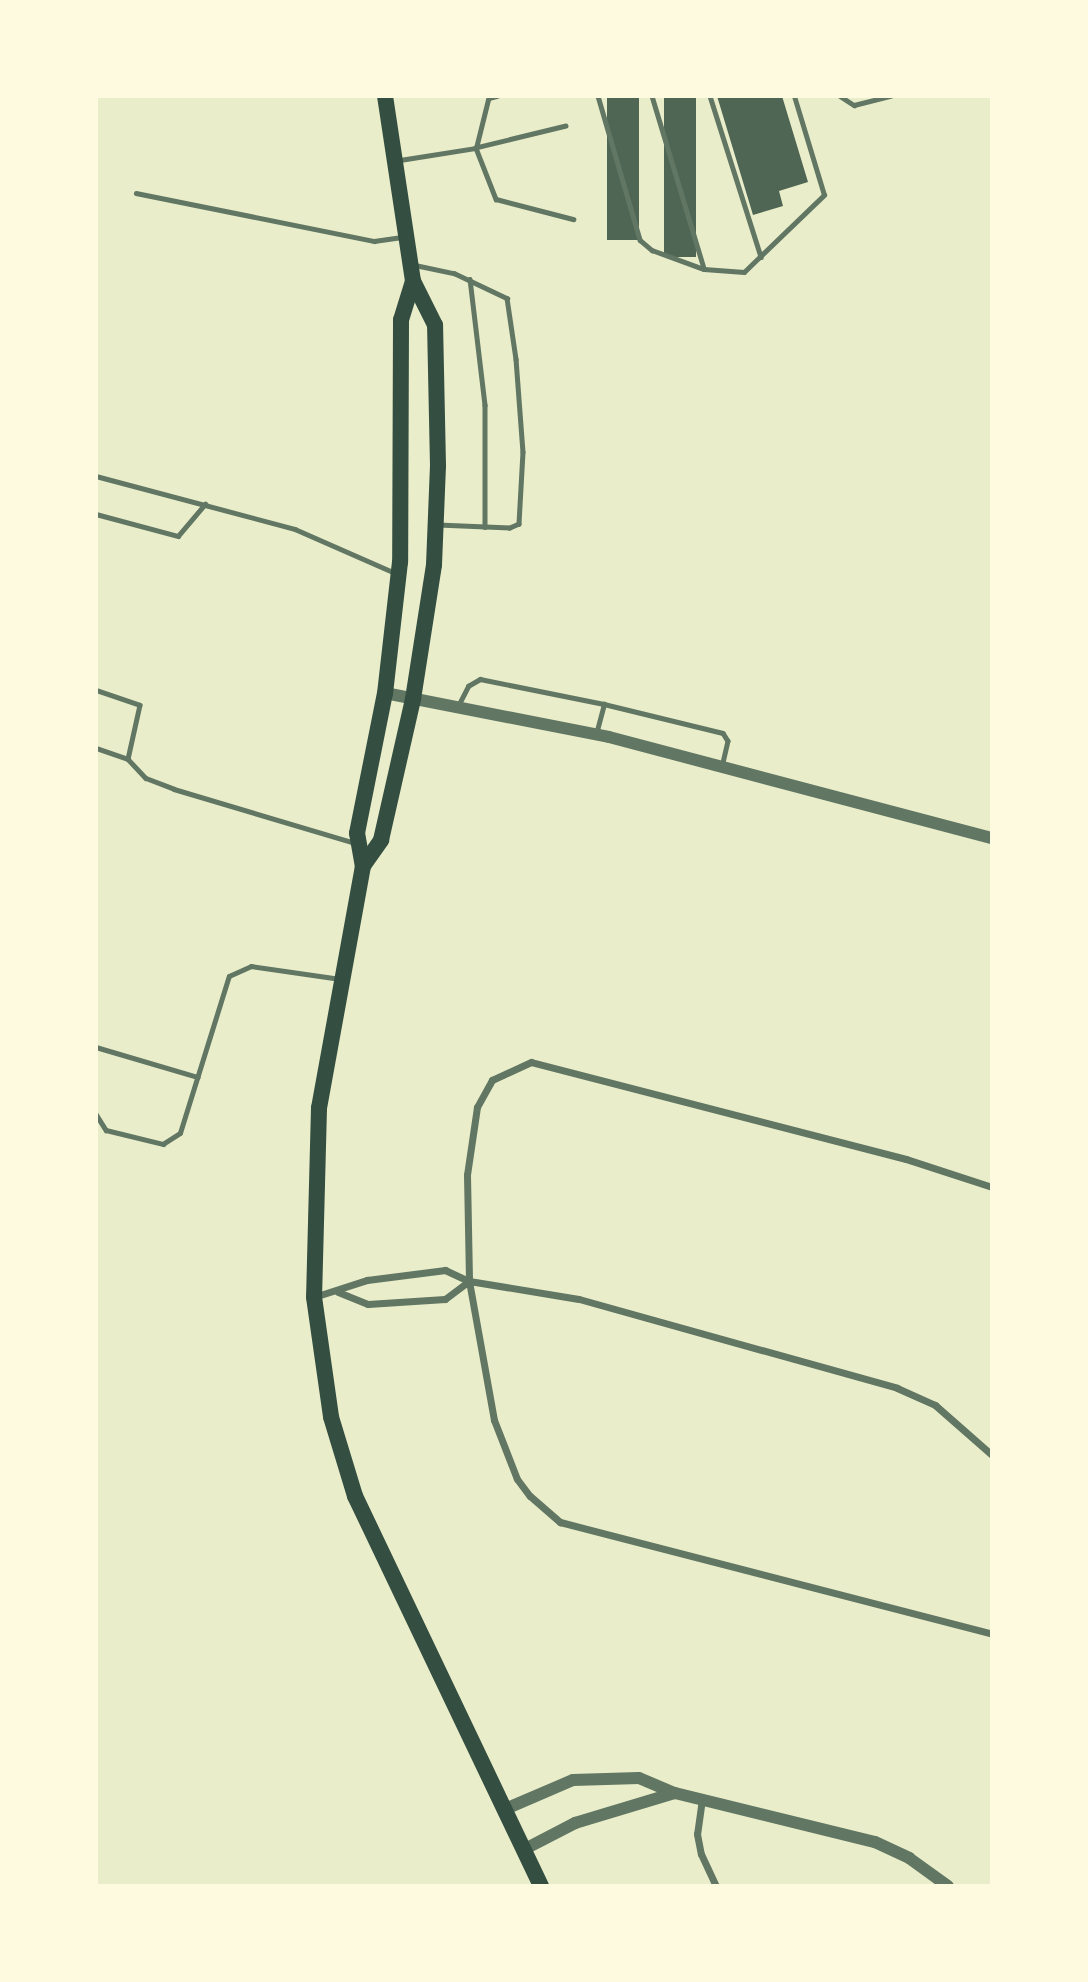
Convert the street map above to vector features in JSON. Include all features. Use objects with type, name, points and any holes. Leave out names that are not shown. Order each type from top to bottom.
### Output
[{"type":"main road","points":[[363,866],[381,840],[413,699],[436,525],[435,324],[413,281],[385,96]]},
{"type":"main road","points":[[413,281],[401,320],[404,465],[399,575],[385,693],[357,833],[363,866],[319,1108],[314,1297],[331,1417],[355,1496],[541,1886]]},
{"type":"street","points":[[385,693],[596,734],[992,838]]},
{"type":"street","points":[[992,1187],[905,1159],[531,1062],[492,1080],[477,1107],[467,1175],[469,1281],[494,1420],[517,1479],[560,1522],[992,1634]]},
{"type":"street","points":[[314,1297],[338,1292],[367,1280],[445,1270],[469,1281],[579,1299],[897,1388],[935,1405],[992,1455]]},
{"type":"street","points":[[338,1292],[368,1304],[445,1299],[469,1281]]},
{"type":"street","points":[[503,1810],[548,1789],[594,1776],[639,1778],[675,1793],[875,1842],[909,1858],[948,1886]]},
{"type":"street","points":[[523,1850],[575,1823],[675,1793]]},
{"type":"street","points":[[702,1799],[697,1834],[701,1854],[716,1886]]},
{"type":"lane","points":[[497,96],[489,97],[476,148],[496,199],[573,219]]},
{"type":"lane","points":[[598,96],[640,240],[652,250],[704,269],[744,271],[824,195],[794,96]]},
{"type":"lane","points":[[652,96],[704,269]]},
{"type":"lane","points":[[710,96],[761,257]]},
{"type":"lane","points":[[840,96],[854,106],[891,96]]},
{"type":"lane","points":[[395,161],[476,148],[566,126]]},
{"type":"lane","points":[[136,193],[374,241],[406,236]]},
{"type":"lane","points":[[410,264],[470,279],[506,298],[511,306],[523,452],[522,514],[519,524],[510,527],[436,525]]},
{"type":"lane","points":[[470,279],[485,405],[485,527]]},
{"type":"lane","points":[[96,476],[295,529],[399,575]]},
{"type":"lane","points":[[96,514],[178,536],[205,504]]},
{"type":"lane","points":[[458,708],[468,686],[480,679],[604,704],[723,733],[728,741],[722,766]]},
{"type":"lane","points":[[96,690],[140,705],[128,759]]},
{"type":"lane","points":[[596,734],[604,704]]},
{"type":"lane","points":[[96,748],[128,759],[146,778],[174,789],[359,844]]},
{"type":"lane","points":[[96,1114],[106,1130],[163,1144],[180,1133],[229,976],[251,966],[344,980]]},
{"type":"lane","points":[[96,1046],[198,1077]]},
{"type":"building","points":[[607,96],[639,96],[639,240],[607,240]]},
{"type":"building","points":[[664,96],[696,96],[696,257],[664,257]]},
{"type":"building","points":[[717,96],[782,96],[808,182],[779,191],[783,206],[753,215]]}]
